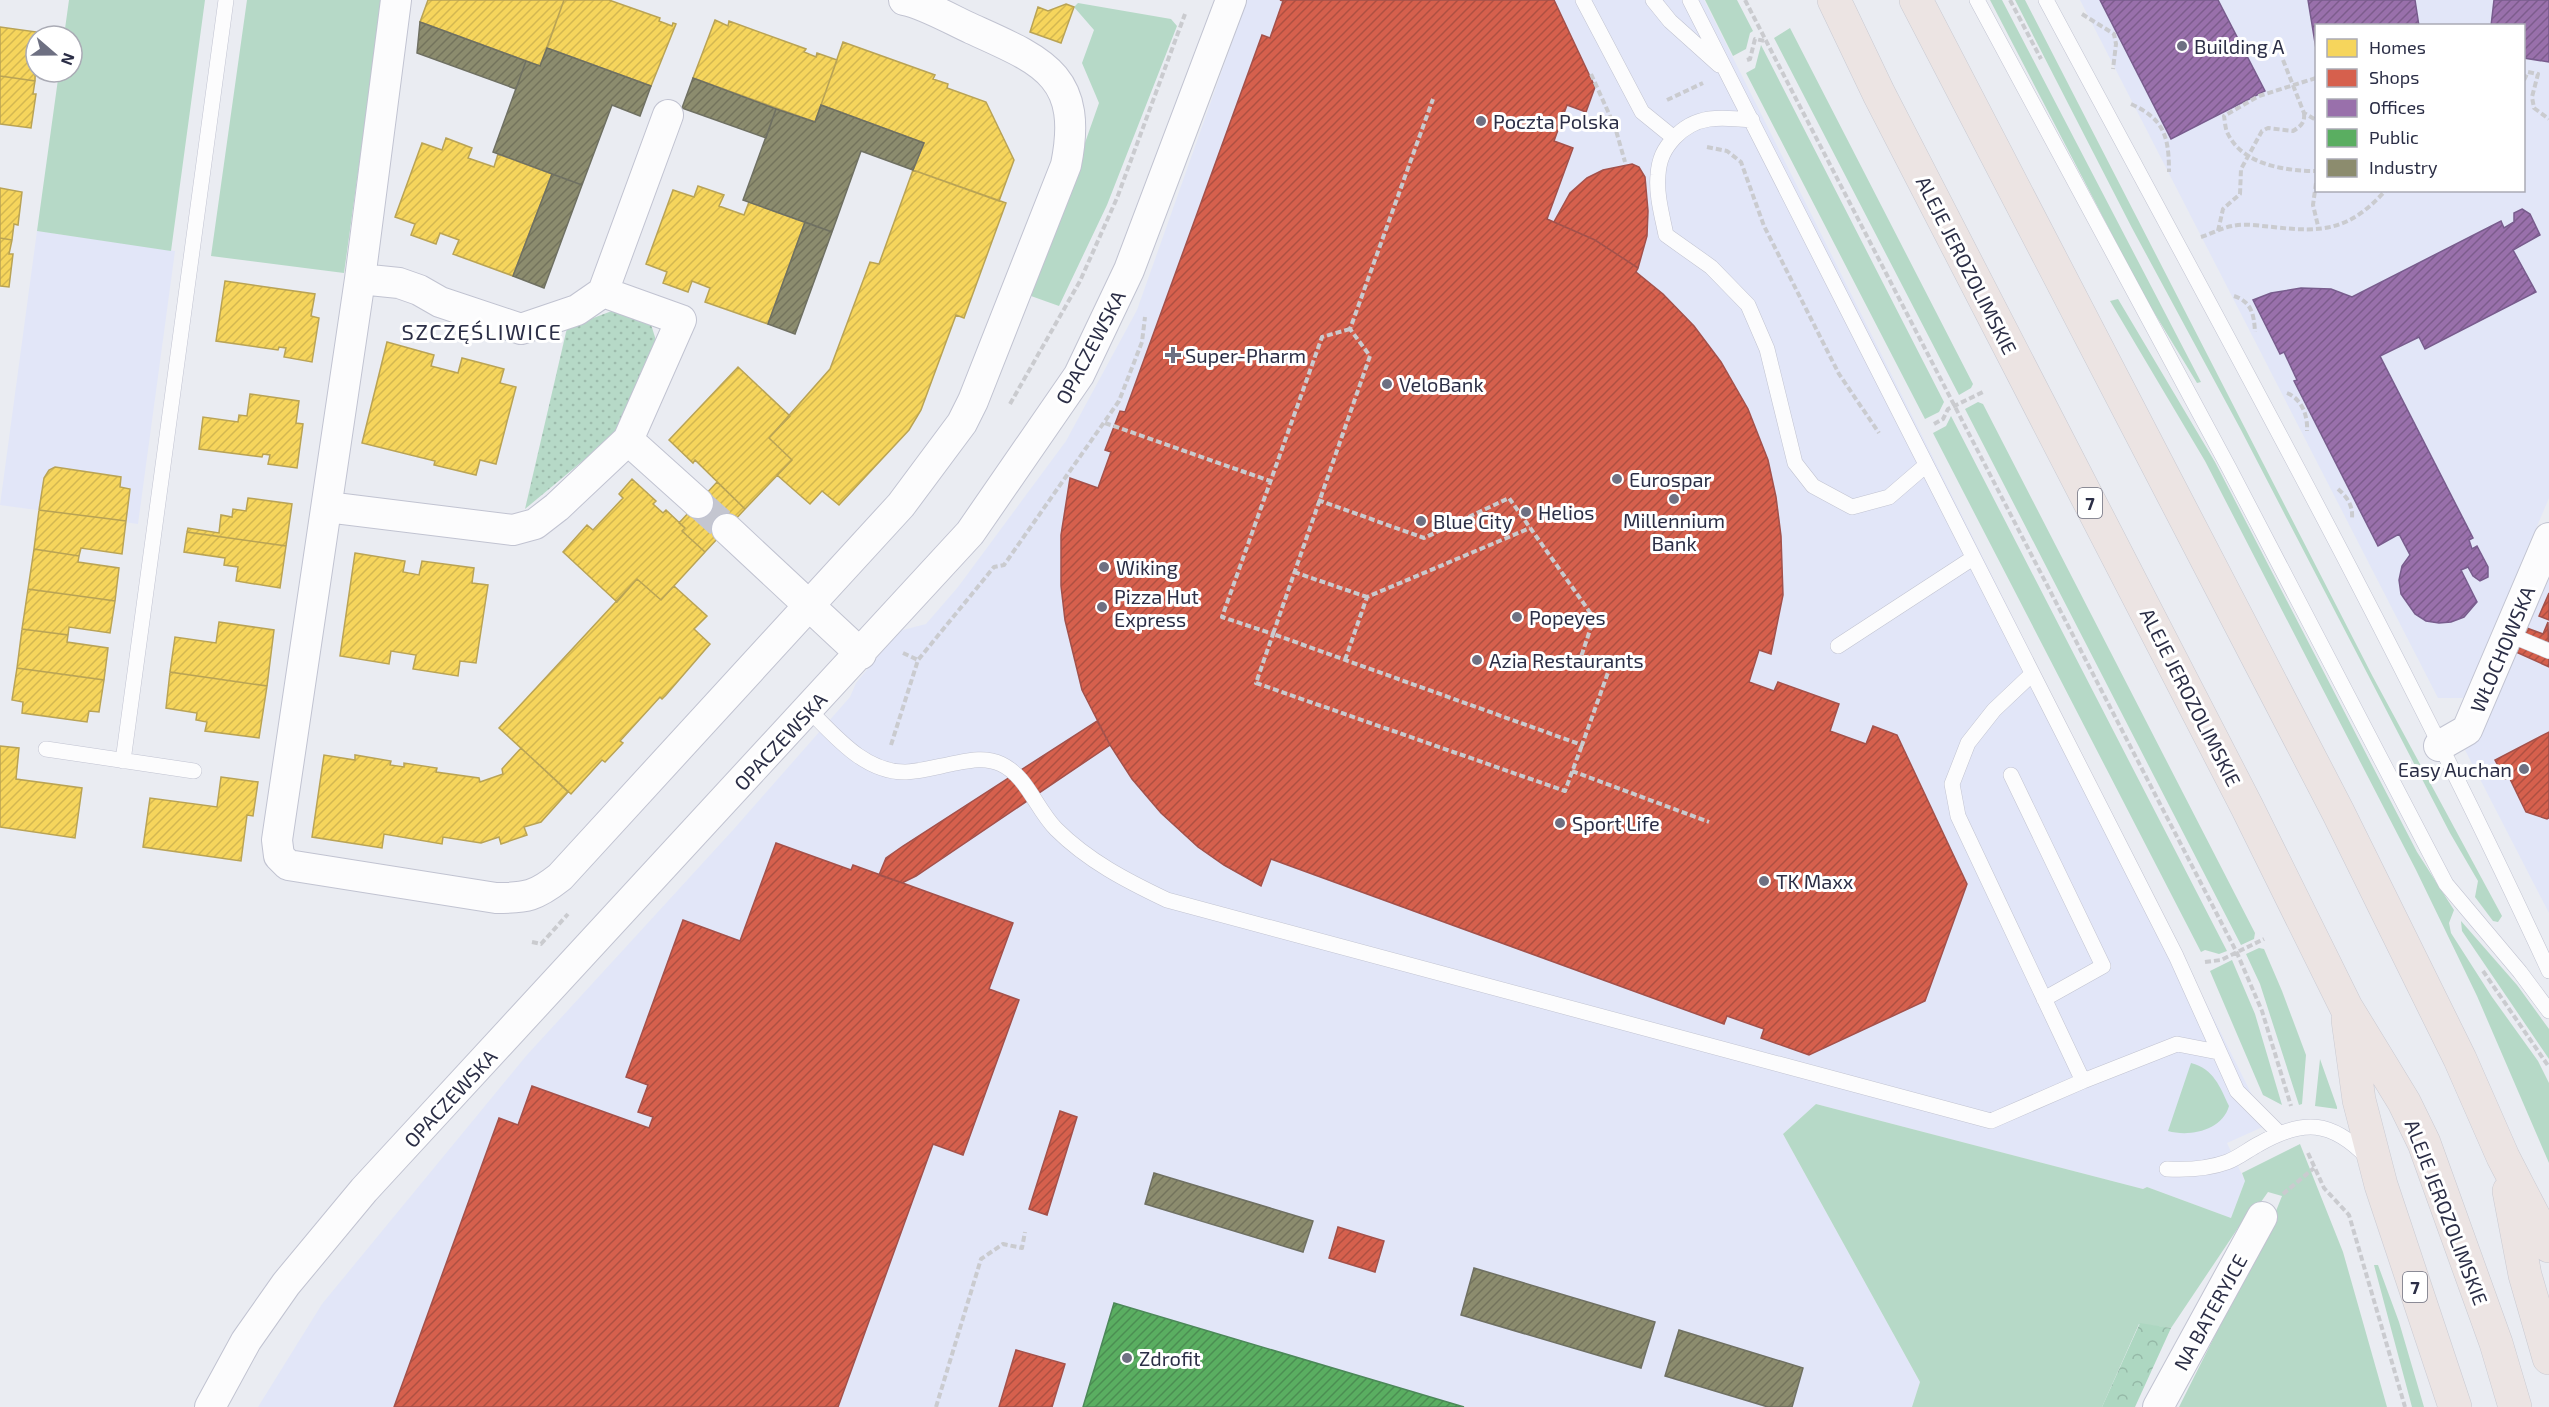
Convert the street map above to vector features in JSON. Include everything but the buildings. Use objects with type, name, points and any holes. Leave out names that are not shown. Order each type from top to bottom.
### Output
[{"type":"main road","name":"ALEJE JEROZOLIMSKIE","points":[[1834,0],[1879,94],[2247,807],[2346,1007],[2404,1102],[2424,1143],[2496,1343],[2515,1407]]},
{"type":"main road","points":[[1916,0],[2338,812],[2549,1246]]},
{"type":"main road","name":"7","points":[[2346,1007],[2359,1100],[2377,1167],[2455,1407]]},
{"type":"main road","points":[[2504,1157],[2521,1259],[2549,1358]]},
{"type":"street","points":[[396,0],[360,279],[277,840],[279,856],[288,865],[496,898],[525,898],[540,892],[560,877],[901,505],[962,423],[973,401],[1066,165],[1071,138],[1070,112],[1062,89],[1049,69],[1029,55],[904,0]]},
{"type":"street","name":"OPACZEWSKA","points":[[210,1407],[246,1341],[285,1284],[364,1190],[861,654],[970,533],[1079,375],[1129,270],[1232,0]]},
{"type":"street","points":[[360,279],[399,283],[419,290],[440,302],[521,329],[577,310],[603,292],[668,115]]},
{"type":"street","points":[[327,507],[513,530],[535,524],[557,507],[628,440],[681,320],[603,292]]},
{"type":"street","points":[[628,440],[698,503]]},
{"type":"street","points":[[727,529],[861,654]]},
{"type":"street","name":"WŁOCHOWSKA","points":[[2439,746],[2467,730],[2549,538]]},
{"type":"street","name":"NA BATERYJCE","points":[[2158,1407],[2262,1217]]},
{"type":"lane","points":[[123,761],[226,0]]},
{"type":"lane","points":[[1583,0],[1642,112],[1674,138]]},
{"type":"lane","points":[[1653,0],[1670,21],[1726,72]]},
{"type":"lane","points":[[1690,0],[2176,956],[2237,1091],[2279,1133]]},
{"type":"lane","points":[[1977,0],[2229,468],[2446,884],[2462,906],[2520,972],[2549,1011]]},
{"type":"lane","points":[[2046,0],[2297,467],[2439,746],[2549,971]]},
{"type":"lane","points":[[1752,120],[1724,117],[1703,118],[1684,128],[1662,152],[1658,175],[1666,235],[1711,267],[1748,304],[1767,349],[1795,463],[1813,486],[1852,507],[1889,497],[1925,466]]},
{"type":"lane","points":[[1838,646],[1973,558]]},
{"type":"lane","points":[[2508,634],[2549,651]]},
{"type":"lane","points":[[2032,674],[1994,710],[1968,743],[1952,784],[1958,816],[2083,1081]]},
{"type":"lane","points":[[809,710],[863,759],[883,768],[906,772],[980,759],[1000,763],[1017,774],[1055,829],[1110,873],[1167,900],[1991,1121],[2177,1044],[2218,1052]]},
{"type":"lane","points":[[46,749],[194,771]]},
{"type":"lane","points":[[2011,776],[2103,966],[2044,999]]},
{"type":"lane","points":[[2167,1169],[2191,1170],[2227,1162],[2279,1133],[2311,1125],[2344,1138],[2377,1167]]},
{"type":"path","points":[[1745,0],[2237,953],[2256,995],[2291,1107]]},
{"type":"path","points":[[2079,12],[2114,34],[2116,44],[2112,77]]},
{"type":"path","points":[[1625,162],[1615,127],[1750,58],[1755,39],[1766,41]]},
{"type":"path","points":[[2218,231],[2223,209],[2240,194],[2241,169],[2262,131],[2268,128],[2293,131],[2301,126],[2304,120],[2304,113],[2283,60]]},
{"type":"path","points":[[2525,77],[2528,72],[2538,74],[2532,97],[2534,108],[2549,119]]},
{"type":"path","points":[[2315,78],[2259,96],[2224,116],[2227,133],[2239,149],[2248,156],[2280,167],[2315,171]]},
{"type":"path","points":[[1350,329],[1433,99]]},
{"type":"path","points":[[2124,102],[2150,114],[2159,121],[2169,155],[2169,176]]},
{"type":"path","points":[[2304,113],[2315,119]]},
{"type":"path","points":[[1699,147],[1727,151],[1741,162],[1764,226],[1839,374],[1880,433]]},
{"type":"path","points":[[2315,190],[2313,204],[2319,230]]},
{"type":"path","points":[[2193,242],[2231,226],[2251,225],[2319,230],[2340,226],[2370,207],[2384,192]]},
{"type":"path","points":[[890,748],[918,660],[994,567],[1004,565],[1119,401],[1142,342],[1145,313]]},
{"type":"path","points":[[1350,329],[1322,337],[1222,617],[1582,745]]},
{"type":"path","points":[[1318,500],[1424,538],[1509,498],[1594,618],[1581,657],[1610,667],[1565,791],[1256,682],[1318,500],[1370,356],[1350,329]]},
{"type":"path","points":[[1910,436],[1943,419],[1948,409],[1985,391]]},
{"type":"path","points":[[1105,423],[1270,481]]},
{"type":"path","points":[[1294,572],[1367,597],[1530,528]]},
{"type":"path","points":[[986,562],[994,567]]},
{"type":"path","points":[[1345,660],[1367,597]]},
{"type":"path","points":[[897,648],[906,656],[918,660]]},
{"type":"path","points":[[1572,771],[1709,822]]},
{"type":"path","points":[[532,942],[541,944],[554,929]]},
{"type":"path","points":[[2308,1151],[2324,1188],[2349,1215],[2405,1407]]},
{"type":"path","points":[[2262,1217],[2289,1188],[2314,1168]]},
{"type":"path","points":[[936,1407],[981,1259],[1004,1244],[1022,1248],[1024,1232]]},
{"type":"shaded area","name":"Blue City","points":[[1247,0],[1704,0],[2267,1125],[2227,1143],[2245,1181],[2231,1218],[2147,1187],[2143,1189],[1816,1104],[1783,1134],[1920,1382],[1912,1407],[258,1407],[322,1304],[526,1056],[733,830],[850,697],[856,683],[899,631],[926,624],[958,587],[1066,441],[1137,310]]},
{"type":"shaded area","points":[[2080,0],[2549,0],[2549,498],[2464,698],[2438,698]]},
{"type":"shaded area","points":[[37,231],[175,251],[138,524],[0,505]]},
{"type":"shaded area","points":[[2549,569],[2549,913],[2465,750],[2485,715]]},
{"type":"green space","points":[[69,0],[205,0],[171,251],[37,231],[57,84],[84,84],[84,24],[66,24]]},
{"type":"green space","points":[[247,0],[382,0],[344,273],[211,256]]},
{"type":"green space","points":[[1705,0],[1737,0],[1753,31],[1750,33],[1746,49],[1733,56]]},
{"type":"green space","points":[[1990,0],[2002,0],[2201,382],[2197,383],[2144,296]]},
{"type":"green space","points":[[2015,0],[2025,0],[2373,677],[2502,916],[2498,922],[2493,921],[2475,897],[2478,881],[2450,833],[2241,430],[2132,228]]},
{"type":"green space","points":[[1078,3],[1171,19],[1177,26],[1107,205],[1059,306],[1031,296],[1099,103],[1082,63],[1094,30],[1074,7]]},
{"type":"green space","points":[[1790,28],[1973,384],[1971,388],[1959,395],[1774,38]]},
{"type":"green space","points":[[1761,45],[1944,402],[1939,412],[1925,419],[1746,73],[1755,68]]},
{"type":"green space","points":[[2118,299],[2215,462],[2417,852],[2454,910],[2449,923],[2451,933],[2492,997],[2538,1061],[2549,1083],[2549,1163],[2477,996],[2416,870],[2205,461],[2110,301]]},
{"type":"green space","points":[[617,309],[649,318],[659,350],[620,430],[525,509],[567,328]]},
{"type":"green space","points":[[1978,402],[1983,404],[2255,933],[2254,939],[2241,945],[1965,409]]},
{"type":"green space","points":[[1951,416],[2227,951],[2219,954],[2205,950],[2201,952],[1933,433],[1946,426]]},
{"type":"green space","points":[[2461,921],[2517,985],[2549,1029],[2549,1059],[2462,931]]},
{"type":"green space","points":[[2259,948],[2264,949],[2306,1055],[2302,1104],[2299,1105],[2260,984],[2246,954]]},
{"type":"green space","points":[[2232,960],[2255,1014],[2282,1105],[2263,1095],[2210,971]]},
{"type":"green space","points":[[2320,1059],[2337,1107],[2337,1109],[2315,1106]]},
{"type":"green space","points":[[2191,1063],[2211,1074],[2229,1106],[2219,1121],[2204,1130],[2185,1133],[2168,1131]]},
{"type":"green space","points":[[1816,1104],[2143,1189],[2147,1187],[2231,1218],[2245,1181],[2242,1173],[2300,1144],[2343,1252],[2387,1407],[2179,1407],[2270,1226],[2282,1196],[2268,1192],[2249,1219],[2238,1228],[2171,1328],[2139,1324],[2102,1407],[1912,1407],[1920,1382],[1783,1134]]},
{"type":"green space","points":[[2374,1265],[2378,1265],[2399,1322],[2424,1407],[2412,1407]]},
{"type":"green space","points":[[2140,1323],[2171,1328],[2135,1407],[2102,1407]]},
{"type":"tunnel","points":[[698,503],[727,529]]},
{"type":"place","name":"Building A","points":[[2182,46]]},
{"type":"place","name":"Poczta Polska","points":[[1481,121]]},
{"type":"place","name":"Super-Pharm","points":[[1173,355]]},
{"type":"place","name":"VeloBank","points":[[1387,384]]},
{"type":"place","name":"Eurospar","points":[[1617,479]]},
{"type":"place","name":"Millennium Bank","points":[[1674,499]]},
{"type":"place","name":"Helios","points":[[1526,512]]},
{"type":"place","name":"Blue City","points":[[1421,521]]},
{"type":"place","name":"Wiking","points":[[1104,567]]},
{"type":"place","name":"Pizza Hut Express","points":[[1102,607]]},
{"type":"place","name":"Popeyes","points":[[1517,617]]},
{"type":"place","name":"Azia Restaurants","points":[[1477,660]]},
{"type":"place","name":"Easy Auchan","points":[[2524,769]]},
{"type":"place","name":"Sport Life","points":[[1560,823]]},
{"type":"place","name":"TK Maxx","points":[[1764,881]]},
{"type":"place","name":"Zdrofit","points":[[1127,1358]]},
{"type":"district","name":"SZCZĘŚLIWICE","points":[[482,331]]}]
